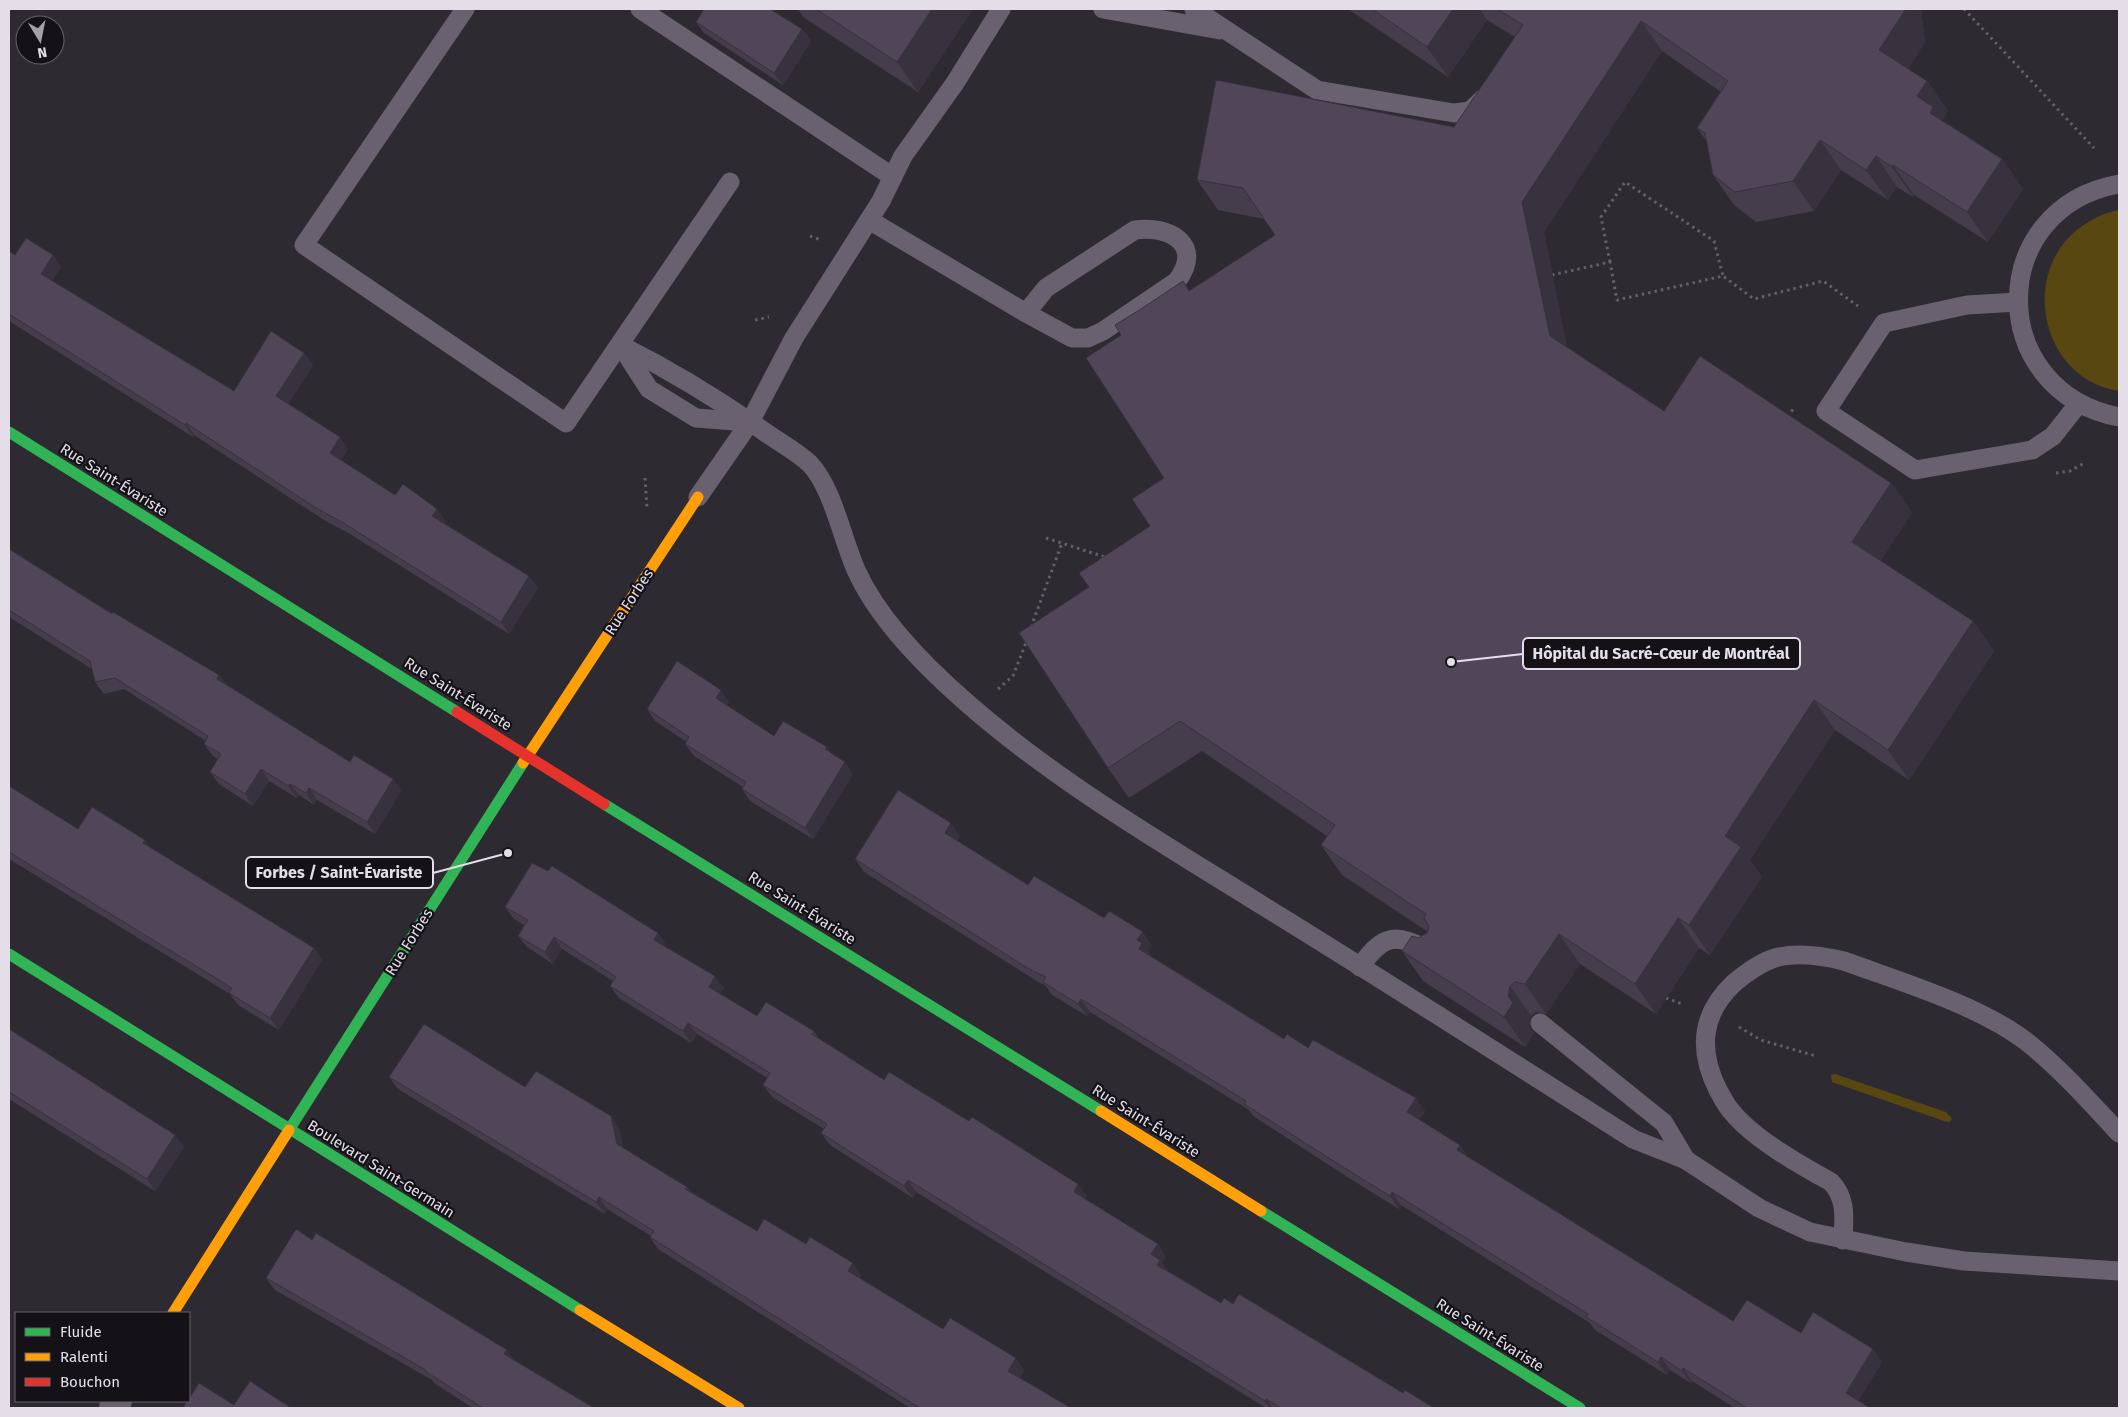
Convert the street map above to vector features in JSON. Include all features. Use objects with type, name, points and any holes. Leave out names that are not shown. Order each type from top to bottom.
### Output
[{"type":"street","name":"Rue Saint-Évariste","points":[[9,432],[527,756],[1580,1408]]},
{"type":"street","name":"Rue Forbes","points":[[174,1312],[527,756],[698,497]]},
{"type":"street","name":"Boulevard Saint-Germain","points":[[9,954],[738,1408]]},
{"type":"lane","points":[[465,9],[304,245],[566,423],[730,182]]},
{"type":"lane","points":[[640,9],[893,177]]},
{"type":"lane","points":[[698,497],[750,422],[794,338],[869,220],[903,156],[954,83],[1001,9]]},
{"type":"lane","points":[[1103,9],[1227,31]]},
{"type":"lane","points":[[1194,9],[1318,90],[1454,113],[1470,111],[1480,103],[1496,81]]},
{"type":"lane","points":[[2119,184],[2091,192],[2075,200],[2060,210],[2047,224],[2027,254],[2022,271],[2018,302],[2021,326],[2026,343],[2044,375],[2057,388],[2079,403],[2104,414],[2119,417]]},
{"type":"lane","points":[[869,220],[1026,313],[1072,338],[1088,338],[1103,331],[1177,281],[1185,270],[1187,257],[1185,248],[1175,236],[1165,232],[1150,228],[1135,230],[1046,288],[1026,313]]},
{"type":"lane","points":[[2018,302],[1967,305],[1884,323],[1826,411],[1915,470],[2032,450],[2053,436],[2079,403]]},
{"type":"lane","points":[[620,345],[649,389],[696,418],[750,422]]},
{"type":"lane","points":[[620,345],[673,372],[750,422],[810,465],[821,480],[856,570],[879,610],[918,655],[968,704],[1036,758],[1142,832],[1633,1139],[1686,1160],[1759,1208],[1810,1232],[1843,1240],[1964,1261],[2119,1271]]},
{"type":"lane","points":[[1360,968],[1375,946],[1396,939],[1416,943],[1439,957]]},
{"type":"lane","points":[[1843,1240],[1844,1210],[1838,1190],[1831,1182],[1769,1144],[1731,1112],[1712,1076],[1706,1058],[1705,1037],[1709,1020],[1716,1005],[1742,976],[1758,965],[1774,958],[1826,956],[1844,961],[1980,1014],[2027,1042],[2080,1091],[2119,1133]]},
{"type":"lane","points":[[1540,1023],[1664,1122],[1686,1160]]},
{"type":"path","points":[[1964,9],[2094,148]]},
{"type":"path","points":[[1723,276],[1617,300],[1601,218],[1625,182],[1714,241],[1723,276],[1754,298],[1823,281],[1862,309]]},
{"type":"path","points":[[1552,275],[1610,262]]},
{"type":"path","points":[[1785,421],[1796,404]]},
{"type":"path","points":[[2051,474],[2070,471],[2086,462]]},
{"type":"path","points":[[645,478],[646,514]]},
{"type":"path","points":[[1046,538],[1114,560]]},
{"type":"path","points":[[992,693],[1014,676],[1062,543]]},
{"type":"path","points":[[1666,998],[1685,1005]]},
{"type":"path","points":[[1732,1023],[1761,1040],[1816,1056]]},
{"type":"shaded area","points":[[2119,210],[2119,391],[2092,383],[2071,367],[2056,346],[2047,322],[2045,296],[2049,270],[2061,247],[2081,227],[2090,221],[2104,214]]},
{"type":"shaded area","points":[[1835,1074],[1946,1112],[1952,1119],[1949,1122],[1944,1121],[1832,1082],[1831,1075]]},
{"type":"building","points":[[704,9],[770,9],[802,29],[774,73],[696,22]]},
{"type":"building","points":[[816,9],[932,9],[897,62]]},
{"type":"building","points":[[1372,9],[1453,9],[1427,47]]},
{"type":"building","points":[[1497,9],[1904,9],[1904,12],[1879,50],[1927,81],[1917,96],[1933,107],[1930,113],[2002,159],[1967,212],[1876,156],[1866,170],[1820,140],[1793,181],[1735,192],[1713,175],[1705,133],[1697,128],[1728,81],[1641,21],[1522,202],[1550,336],[1664,411],[1700,356],[1891,483],[1852,542],[1973,621],[1888,750],[1814,700],[1725,836],[1741,847],[1689,925],[1678,918],[1635,984],[1559,934],[1525,984],[1515,982],[1510,986],[1508,996],[1513,1003],[1504,1017],[1402,951],[1412,936],[1418,938],[1427,933],[1429,926],[1424,918],[1426,914],[1321,845],[1335,825],[1180,721],[1108,768],[1019,633],[1089,587],[1079,573],[1150,526],[1132,499],[1164,478],[1086,358],[1121,335],[1115,325],[1183,281],[1189,291],[1275,235],[1243,188],[1197,180],[1216,80],[1454,127],[1523,25]]},
{"type":"building","points":[[26,238],[53,255],[41,274],[234,391],[271,331],[304,353],[276,396],[340,437],[330,453],[395,495],[403,484],[437,509],[432,516],[529,576],[501,622],[342,522],[316,508],[186,423],[185,425],[9,314],[9,251],[15,255]]},
{"type":"building","points":[[9,549],[112,614],[113,612],[219,675],[217,679],[350,762],[354,755],[393,779],[367,822],[309,788],[306,793],[290,784],[288,786],[261,769],[245,794],[210,772],[221,754],[204,744],[208,736],[115,678],[95,682],[90,661],[9,610]]},
{"type":"building","points":[[677,661],[721,690],[716,698],[774,736],[783,721],[827,747],[825,749],[845,762],[805,828],[742,789],[746,782],[685,744],[689,737],[647,709]]},
{"type":"building","points":[[9,786],[78,829],[92,807],[145,840],[143,843],[314,948],[270,1018],[229,993],[232,988],[9,852]]},
{"type":"building","points":[[898,790],[951,823],[945,833],[1028,885],[1034,876],[1104,918],[1109,911],[1143,932],[1137,940],[1142,943],[1139,949],[1284,1039],[1287,1034],[1308,1048],[1313,1040],[1416,1098],[1407,1112],[1460,1145],[1457,1150],[1733,1321],[1747,1300],[1801,1333],[1813,1312],[1873,1349],[1846,1393],[1870,1408],[1747,1408],[1683,1368],[1682,1371],[1661,1357],[1658,1362],[1586,1317],[1588,1314],[1392,1192],[1390,1196],[1343,1167],[1244,1104],[1246,1101],[1081,999],[1078,1004],[1043,982],[1046,977],[1029,969],[855,859]]},
{"type":"building","points":[[532,863],[548,871],[552,866],[658,933],[654,940],[715,976],[709,987],[757,1016],[766,1002],[814,1031],[812,1034],[884,1080],[889,1072],[969,1121],[972,1117],[1078,1184],[1074,1192],[1158,1244],[1151,1254],[1160,1260],[1157,1265],[1221,1303],[1224,1298],[1233,1304],[1239,1294],[1403,1393],[1405,1390],[1434,1408],[1281,1408],[1266,1399],[1265,1401],[908,1180],[904,1186],[821,1133],[827,1124],[763,1085],[770,1073],[688,1023],[683,1031],[610,986],[616,977],[554,937],[545,952],[518,936],[528,920],[505,907]]},
{"type":"building","points":[[424,1024],[525,1087],[536,1071],[611,1116],[617,1144],[687,1187],[685,1189],[757,1231],[764,1219],[806,1244],[810,1237],[853,1263],[848,1271],[943,1329],[950,1318],[1016,1358],[1008,1371],[1071,1408],[920,1408],[650,1237],[654,1231],[599,1197],[596,1202],[389,1077]]},
{"type":"building","points":[[9,1029],[175,1135],[147,1179],[9,1092]]},
{"type":"building","points":[[296,1229],[312,1240],[316,1233],[507,1350],[504,1354],[594,1408],[483,1408],[426,1370],[266,1278]]},
{"type":"building","points":[[250,1381],[291,1408],[183,1408],[186,1402],[190,1402],[190,1397],[199,1383],[234,1405]]},
{"type":"traffic: fast","points":[[9,432],[457,712]]},
{"type":"traffic: fast","points":[[289,1130],[523,763]]},
{"type":"traffic: fast","points":[[604,804],[1101,1111]]},
{"type":"traffic: fast","points":[[9,954],[580,1310]]},
{"type":"traffic: fast","points":[[1261,1211],[1580,1408]]},
{"type":"traffic: slow","points":[[523,763],[698,497]]},
{"type":"traffic: slow","points":[[1101,1111],[1261,1211]]},
{"type":"traffic: slow","points":[[174,1312],[289,1130]]},
{"type":"traffic: slow","points":[[580,1310],[739,1408]]},
{"type":"traffic: jam","points":[[457,712],[604,804]]},
{"type":"place","name":"Hôpital du Sacré-Cœur de Montréal","points":[[1451,662]]},
{"type":"place","name":"Forbes / Saint-Évariste","points":[[508,853]]}]
